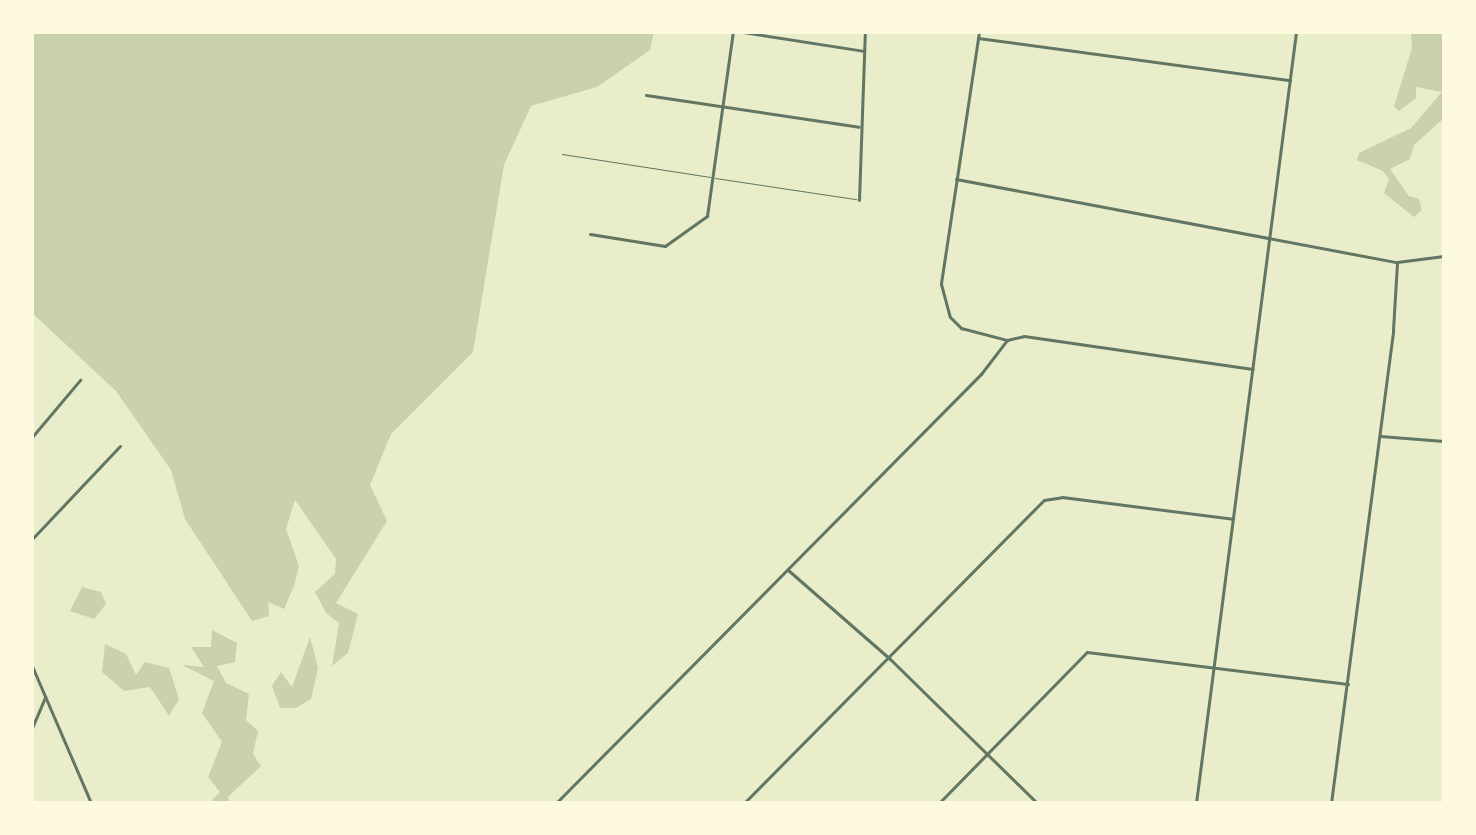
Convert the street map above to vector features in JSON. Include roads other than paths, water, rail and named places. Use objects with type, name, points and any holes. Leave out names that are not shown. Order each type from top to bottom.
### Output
[{"type":"street","points":[[590,234],[665,246],[707,216],[733,32]]},
{"type":"street","points":[[743,32],[864,51]]},
{"type":"street","points":[[859,200],[859,127],[865,32]]},
{"type":"street","points":[[1196,803],[1296,32]]},
{"type":"street","points":[[1253,369],[1024,336],[1007,340],[961,328],[944,299],[941,275],[979,35],[1290,80]]},
{"type":"street","points":[[646,95],[859,127]]},
{"type":"street","points":[[956,179],[1397,262],[1444,256]]},
{"type":"street","points":[[1331,803],[1380,436],[1397,262]]},
{"type":"street","points":[[556,803],[981,374],[1007,340]]},
{"type":"street","points":[[32,437],[80,380]]},
{"type":"street","points":[[1380,436],[1444,441]]},
{"type":"street","points":[[32,539],[120,446]]},
{"type":"street","points":[[744,803],[890,659],[1044,500],[1062,497],[1234,519]]},
{"type":"street","points":[[788,570],[890,659],[1037,803]]},
{"type":"street","points":[[939,803],[1087,652],[1348,684]]},
{"type":"street","points":[[32,666],[91,803]]},
{"type":"street","points":[[32,728],[45,697]]},
{"type":"lane","points":[[562,154],[859,200]]}]
